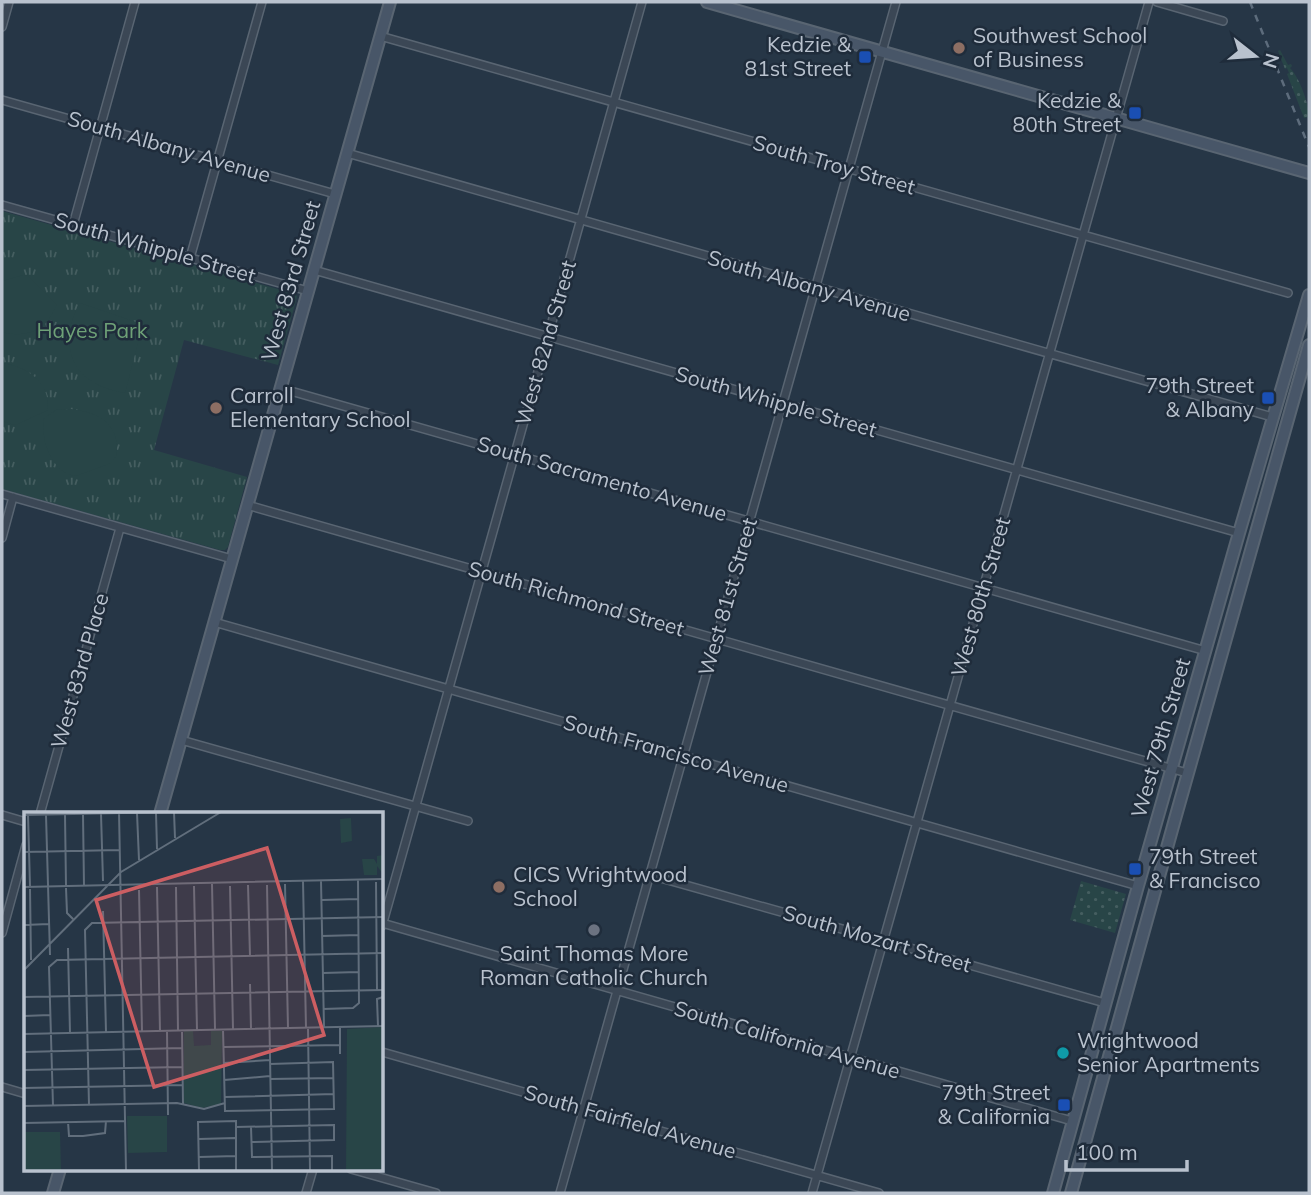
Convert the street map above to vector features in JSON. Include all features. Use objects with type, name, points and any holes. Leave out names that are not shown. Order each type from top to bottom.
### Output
[{"type":"main road","name":"West 83rd Street","points":[[161,812],[390,2]]},
{"type":"main road","points":[[707,2],[1309,173]]},
{"type":"main road","name":"West 79th Street","points":[[1053,1193],[1171,769],[1309,295]]},
{"type":"main road","name":"West 79th Street","points":[[1071,1193],[1309,345]]},
{"type":"main road","points":[[53,1193],[60,1170]]},
{"type":"street","points":[[2,27],[9,2]]},
{"type":"street","points":[[73,225],[135,2]]},
{"type":"street","points":[[190,258],[262,2]]},
{"type":"street","name":"West 82nd Street","points":[[383,921],[642,2]]},
{"type":"street","name":"West 81st Street","points":[[560,1193],[896,2]]},
{"type":"street","name":"West 80th Street","points":[[812,1193],[1149,2]]},
{"type":"street","points":[[1157,2],[1223,21]]},
{"type":"street","name":"South Troy Street","points":[[380,36],[1288,293]]},
{"type":"street","name":"South Albany Avenue","points":[[2,100],[335,194]]},
{"type":"street","name":"South Albany Avenue","points":[[347,153],[1272,417]]},
{"type":"street","name":"South Whipple Street","points":[[2,205],[308,291]]},
{"type":"street","name":"South Whipple Street","points":[[314,270],[1239,533]]},
{"type":"street","name":"South Sacramento Avenue","points":[[281,388],[1206,651]]},
{"type":"street","points":[[2,494],[232,559]]},
{"type":"street","points":[[2,538],[13,497]]},
{"type":"street","name":"South Richmond Street","points":[[247,505],[1188,773]]},
{"type":"street","name":"West 83rd Place","points":[[41,812],[120,528]]},
{"type":"street","name":"South Francisco Avenue","points":[[214,622],[1138,886]]},
{"type":"street","points":[[181,740],[468,821]]},
{"type":"street","points":[[2,815],[24,821]]},
{"type":"street","points":[[2,933],[24,852]]},
{"type":"street","name":"South Mozart Street","points":[[649,875],[1105,1003]]},
{"type":"street","name":"South California Avenue","points":[[383,924],[1072,1121]]},
{"type":"street","name":"South Fairfield Avenue","points":[[383,1052],[879,1193]]},
{"type":"street","points":[[2,1087],[24,1093]]},
{"type":"street","points":[[306,1193],[313,1170]]},
{"type":"street","points":[[355,1170],[436,1193]]},
{"type":"green space","points":[[1280,50],[1288,65],[1291,64],[1290,68],[1300,84],[1309,117],[1304,118],[1287,74],[1289,73],[1278,51]]},
{"type":"green space","name":"Hayes Park","points":[[2,211],[297,296],[278,365],[184,340],[154,450],[247,477],[225,550],[2,489]]},
{"type":"green space","points":[[28,276],[57,305],[40,328],[19,334],[2,332],[2,281]]},
{"type":"green space","points":[[80,303],[136,322],[141,331],[125,393],[97,384],[83,375],[76,366],[69,335]]},
{"type":"green space","points":[[2,363],[28,372],[41,383],[48,400],[48,410],[14,425],[2,421]]},
{"type":"green space","points":[[71,409],[96,415],[111,427],[116,438],[117,455],[111,463],[76,476],[66,473],[54,462],[44,438],[43,419],[56,410]]},
{"type":"green space","points":[[1081,881],[1126,894],[1115,933],[1070,920]]},
{"type":"railway","points":[[1250,2],[1309,147]]},
{"type":"place","name":"Southwest School of Business","points":[[959,48]]},
{"type":"place","name":"Kedzie & 81st Street","points":[[865,57]]},
{"type":"place","name":"Kedzie & 80th Street","points":[[1135,113]]},
{"type":"place","name":"79th Street & Albany","points":[[1268,398]]},
{"type":"place","name":"Carroll Elementary School","points":[[216,408]]},
{"type":"place","name":"79th Street & Francisco","points":[[1135,869]]},
{"type":"place","name":"CICS Wrightwood School","points":[[499,887]]},
{"type":"place","name":"Saint Thomas More Roman Catholic Church","points":[[594,930]]},
{"type":"place","name":"Wrightwood Senior Apartments","points":[[1063,1053]]},
{"type":"place","name":"79th Street & California","points":[[1064,1105]]}]
